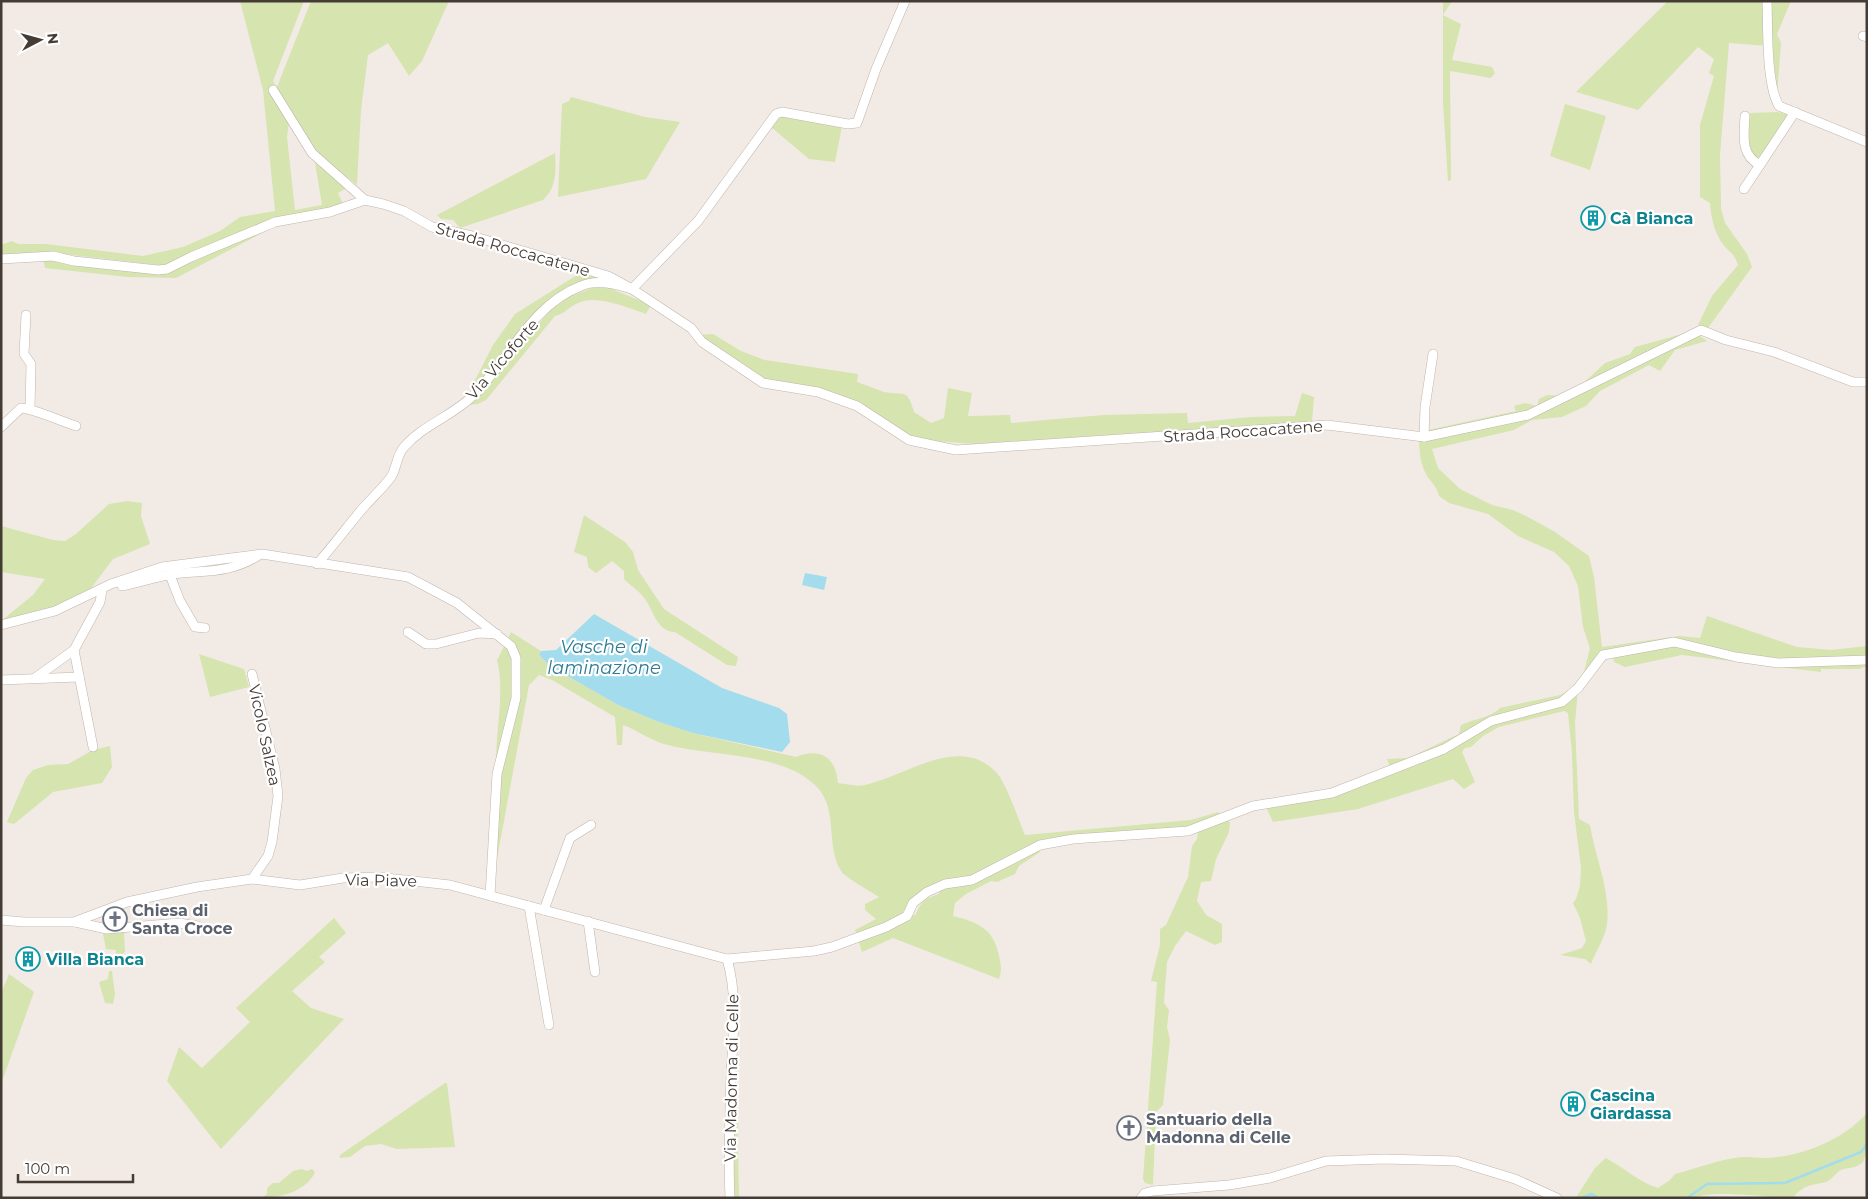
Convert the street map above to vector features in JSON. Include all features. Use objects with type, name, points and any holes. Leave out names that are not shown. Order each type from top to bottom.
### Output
[{"type":"street","points":[[632,289],[698,221],[776,114],[782,112],[848,124],[857,123],[876,69],[905,1]]},
{"type":"street","points":[[1767,1],[1774,98],[1779,106],[1867,142]]},
{"type":"street","name":"Strada Roccacatene","points":[[273,90],[312,153],[333,169],[365,200],[404,211],[432,227],[608,276],[632,289],[691,328],[702,342],[763,383],[818,392],[857,406],[909,440],[956,450],[1327,425],[1424,437],[1528,415],[1701,330],[1726,340],[1774,352],[1853,382],[1867,382]]},
{"type":"street","points":[[1744,189],[1795,112]]},
{"type":"street","points":[[1745,116],[1746,150],[1750,157],[1760,165]]},
{"type":"street","points":[[1,259],[53,256],[74,261],[158,270],[167,269],[191,256],[275,222],[330,212],[365,200]]},
{"type":"street","name":"Via Vicoforte","points":[[317,564],[390,478],[398,455],[404,446],[419,432],[446,418],[476,393],[536,319],[554,302],[580,286],[591,283],[617,285],[632,289]]},
{"type":"street","points":[[26,314],[24,354],[31,364],[30,408]]},
{"type":"street","points":[[1424,437],[1425,407],[1433,354]]},
{"type":"street","points":[[1,427],[21,408],[30,408],[38,414],[76,426]]},
{"type":"street","points":[[111,584],[118,586],[170,575],[236,567],[262,554]]},
{"type":"street","points":[[1,625],[56,611],[111,584],[162,568],[262,554],[408,577],[457,603],[512,646],[516,658],[516,698],[496,774],[490,896]]},
{"type":"street","points":[[170,575],[180,601],[195,627],[205,628]]},
{"type":"street","points":[[35,678],[74,650],[100,602],[102,590]]},
{"type":"street","points":[[408,632],[426,644],[436,644],[479,633],[498,634]]},
{"type":"street","name":"Via Piave","points":[[1,920],[75,922],[127,902],[197,887],[252,880],[300,885],[343,878],[377,877],[425,881],[490,896],[728,959],[767,957],[832,947],[893,924],[907,916],[913,903],[927,892],[945,884],[972,880],[1040,845],[1073,839],[1183,832],[1253,806],[1332,793],[1444,749],[1491,720],[1562,702],[1578,688],[1604,655],[1674,642],[1736,657],[1778,663],[1867,660]]},
{"type":"street","points":[[74,650],[93,747]]},
{"type":"street","name":"Vicolo Salzea","points":[[252,674],[275,769],[278,796],[270,849],[252,880]]},
{"type":"street","points":[[1,680],[79,676]]},
{"type":"street","points":[[544,910],[570,838],[591,825]]},
{"type":"street","points":[[530,906],[549,1025]]},
{"type":"street","points":[[588,921],[595,972]]},
{"type":"street","points":[[75,922],[107,929],[170,924],[198,926]]},
{"type":"street","name":"Via Madonna di Celle","points":[[728,959],[733,977],[734,1010],[728,1153],[730,1198]]},
{"type":"street","points":[[1143,1195],[1168,1190],[1229,1185],[1270,1178],[1326,1161],[1385,1159],[1456,1161],[1514,1179],[1557,1198]]},
{"type":"green space","points":[[240,1],[304,1],[273,81],[277,87],[311,1],[449,1],[422,61],[409,76],[388,43],[368,55],[361,110],[357,185],[315,151],[290,115],[287,137],[295,210],[322,205],[315,163],[347,188],[338,193],[343,204],[275,221],[167,266],[54,253],[1,255],[1,245],[12,241],[18,244],[46,244],[143,256],[183,247],[220,231],[240,217],[275,211],[263,90]]},
{"type":"green space","points":[[1443,1],[1452,1],[1443,15]]},
{"type":"green space","points":[[1668,1],[1766,1],[1768,46],[1729,43],[1720,155],[1721,208],[1725,223],[1747,254],[1752,267],[1708,328],[1698,325],[1712,296],[1738,265],[1735,257],[1722,243],[1717,234],[1712,219],[1710,203],[1700,197],[1700,125],[1714,76],[1709,73],[1714,59],[1698,47],[1638,110],[1576,92]]},
{"type":"green space","points":[[1769,1],[1791,1],[1777,34],[1781,43],[1777,96]]},
{"type":"green space","points":[[1443,15],[1461,24],[1452,60],[1492,67],[1495,73],[1491,78],[1450,71],[1451,180],[1448,181],[1443,103]]},
{"type":"green space","points":[[571,97],[645,117],[680,122],[646,179],[558,197],[562,104],[569,101]]},
{"type":"green space","points":[[1565,104],[1606,116],[1590,170],[1550,156]]},
{"type":"green space","points":[[1778,112],[1789,115],[1765,155],[1755,158],[1747,144],[1750,113]]},
{"type":"green space","points":[[787,116],[842,126],[835,162],[809,159],[771,127],[780,117]]},
{"type":"green space","points":[[555,153],[553,184],[548,195],[543,200],[460,228],[453,220],[441,219],[437,215]]},
{"type":"green space","points":[[273,225],[270,229],[176,278],[128,277],[45,268],[43,259],[158,272]]},
{"type":"green space","points":[[585,270],[607,279],[596,279],[553,300],[476,388],[474,382],[493,345],[515,314]]},
{"type":"green space","points":[[592,288],[609,288],[651,305],[646,314],[621,305],[601,301],[592,300],[576,304],[555,316],[486,400],[478,404],[468,405],[554,306],[571,296]]},
{"type":"green space","points":[[1693,331],[1707,341],[1675,350],[1660,371],[1649,365],[1600,391],[1586,406],[1562,417],[1532,420],[1514,430],[1432,449],[1438,468],[1460,489],[1492,505],[1513,510],[1530,518],[1555,532],[1589,556],[1594,577],[1602,647],[1679,636],[1700,638],[1707,616],[1797,647],[1831,650],[1867,646],[1867,666],[1859,669],[1821,669],[1821,672],[1682,655],[1625,667],[1614,662],[1613,657],[1605,657],[1578,691],[1575,722],[1579,819],[1590,825],[1605,887],[1608,912],[1604,935],[1591,964],[1585,959],[1560,955],[1582,948],[1586,941],[1580,918],[1573,903],[1580,886],[1581,868],[1574,812],[1572,753],[1568,713],[1564,711],[1499,727],[1483,736],[1471,747],[1465,748],[1462,752],[1475,782],[1464,789],[1453,779],[1358,809],[1273,822],[1266,807],[1392,772],[1387,759],[1408,758],[1459,734],[1461,725],[1488,716],[1500,708],[1560,695],[1571,689],[1584,672],[1590,648],[1583,627],[1578,586],[1569,566],[1554,552],[1518,536],[1488,514],[1449,503],[1439,496],[1422,465],[1419,449],[1419,432],[1516,411],[1514,406],[1525,403],[1537,406],[1539,399],[1547,395],[1562,396],[1579,387],[1605,363],[1630,354],[1635,347]]},
{"type":"green space","points":[[713,334],[741,351],[765,360],[858,374],[857,382],[884,392],[900,393],[907,396],[914,412],[931,423],[944,418],[948,388],[972,393],[968,416],[1010,415],[1011,423],[1104,415],[1187,413],[1188,423],[1251,417],[1295,416],[1302,393],[1314,397],[1312,422],[974,444],[923,440],[907,435],[852,401],[819,388],[764,381],[699,335]]},
{"type":"green space","points":[[127,501],[142,503],[141,516],[150,544],[113,559],[89,591],[55,608],[1,621],[33,595],[45,579],[1,572],[1,526],[53,540],[65,541],[76,534],[109,504]]},
{"type":"green space","points":[[584,515],[625,542],[633,552],[638,570],[664,609],[738,657],[736,666],[727,665],[675,632],[661,626],[645,599],[624,579],[624,571],[612,561],[596,573],[588,567],[587,557],[574,552]]},
{"type":"green space","points":[[511,632],[541,651],[539,655],[550,666],[618,705],[659,722],[693,733],[796,757],[813,753],[820,754],[826,757],[834,767],[838,783],[855,786],[865,785],[932,761],[949,757],[966,757],[981,761],[1000,777],[1025,835],[1191,820],[1218,812],[1220,814],[1189,828],[1034,844],[1040,852],[1019,866],[1015,874],[997,882],[991,881],[966,894],[955,903],[953,916],[977,924],[989,933],[997,947],[999,956],[1001,973],[999,979],[893,938],[862,952],[855,930],[876,919],[865,910],[865,904],[879,897],[841,871],[836,861],[828,807],[824,796],[817,787],[802,775],[785,767],[745,757],[664,744],[623,725],[622,745],[617,745],[615,717],[552,680],[539,675],[529,685],[497,859],[500,773],[519,673],[507,640]],"holes":[[[940,883],[939,894],[924,901],[916,914],[899,923],[909,903],[920,893]]]},
{"type":"green space","points":[[506,643],[514,657],[513,697],[496,762],[500,696],[497,660]]},
{"type":"green space","points":[[199,654],[244,669],[249,687],[210,697]]},
{"type":"green space","points":[[110,746],[112,767],[102,783],[53,792],[14,824],[7,822],[26,778],[33,770],[48,765],[68,764],[93,750]]},
{"type":"green space","points":[[1227,818],[1230,823],[1229,832],[1216,859],[1211,881],[1201,882],[1197,901],[1206,915],[1222,924],[1222,942],[1215,945],[1186,931],[1175,946],[1167,962],[1164,1003],[1169,1010],[1167,1027],[1170,1040],[1163,1105],[1156,1112],[1153,1185],[1145,1183],[1143,1179],[1157,982],[1151,981],[1160,945],[1160,929],[1166,925],[1188,877],[1192,846],[1197,839],[1198,831]]},
{"type":"green space","points":[[334,918],[346,933],[319,957],[325,962],[292,991],[311,1008],[344,1019],[221,1149],[167,1081],[179,1047],[202,1068],[250,1022],[236,1008]]},
{"type":"green space","points":[[124,932],[125,952],[120,956],[115,956],[116,950],[106,949],[103,934]]},
{"type":"green space","points":[[109,971],[112,971],[115,994],[113,1004],[105,1003],[99,982],[108,979]]},
{"type":"green space","points":[[9,974],[34,992],[1,1084],[1,994]]},
{"type":"green space","points":[[447,1083],[455,1147],[397,1149],[381,1144],[365,1146],[350,1157],[340,1158],[340,1155]]},
{"type":"green space","points":[[733,1087],[737,1087],[739,1198],[732,1198]]},
{"type":"green space","points":[[1867,1113],[1866,1146],[1863,1162],[1855,1167],[1837,1172],[1826,1182],[1800,1190],[1793,1198],[1727,1194],[1703,1195],[1695,1198],[1578,1198],[1577,1196],[1595,1168],[1606,1158],[1638,1179],[1658,1188],[1675,1174],[1720,1161],[1739,1157],[1779,1157],[1821,1145],[1846,1131]]},
{"type":"green space","points":[[302,1169],[307,1171],[312,1169],[315,1172],[306,1184],[285,1195],[262,1198],[267,1194],[267,1188],[273,1183],[279,1183],[293,1171]]},
{"type":"water","points":[[805,573],[827,577],[824,590],[802,585]]},
{"type":"water","name":"Vasche di laminazione","points":[[594,614],[722,688],[779,708],[787,714],[790,742],[782,752],[693,733],[659,722],[618,705],[550,666],[539,655],[541,651],[556,650]]},
{"type":"waterway","points":[[1687,1198],[1707,1184],[1785,1183],[1861,1152],[1867,1144]]},
{"type":"waterway","points":[[1581,1198],[1592,1194],[1598,1198]]},
{"type":"place","name":"Cà Bianca","points":[[1593,218]]},
{"type":"place","name":"Chiesa di Santa Croce","points":[[115,919]]},
{"type":"place","name":"Villa Bianca","points":[[28,959]]},
{"type":"place","name":"Cascina Giardassa","points":[[1573,1104]]},
{"type":"place","name":"Santuario della Madonna di Celle","points":[[1129,1128]]}]
